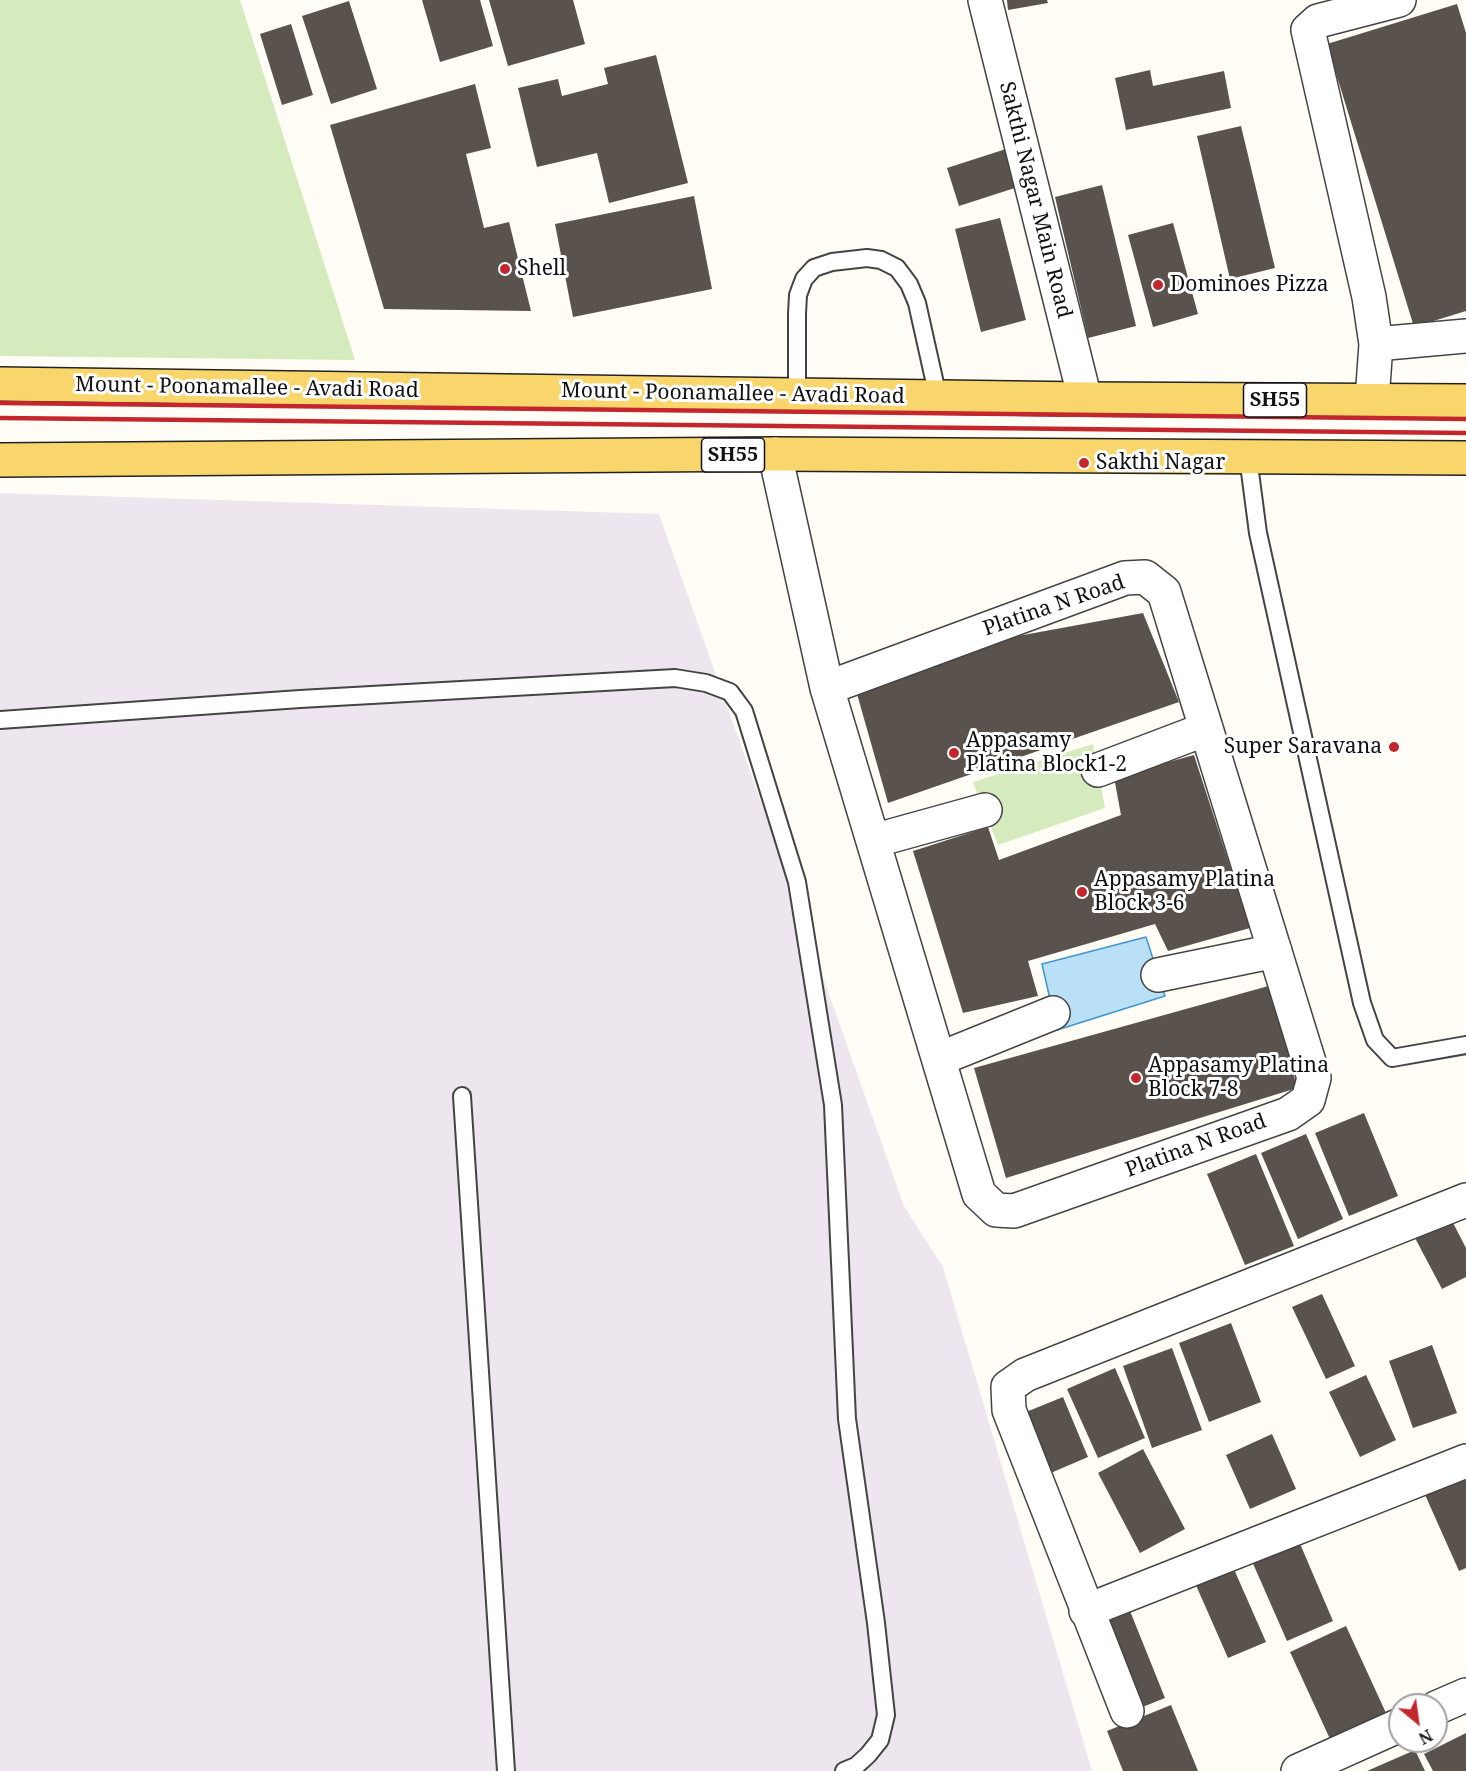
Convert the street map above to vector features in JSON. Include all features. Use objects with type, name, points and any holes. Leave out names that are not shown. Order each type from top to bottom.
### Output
[{"type":"main road","name":"Mount - Poonamallee - Avadi Road","points":[[0,384],[1085,399],[1466,401]]},
{"type":"main road","name":"SH55","points":[[0,460],[775,454],[1466,459]]},
{"type":"street","name":"Sakthi Nagar Main Road","points":[[985,0],[1085,399]]},
{"type":"street","points":[[1372,400],[1376,344],[1369,297],[1308,30],[1318,21],[1399,0]]},
{"type":"street","points":[[1376,344],[1466,336]]},
{"type":"street","points":[[775,454],[827,687]]},
{"type":"street","name":"Platina N Road","points":[[1145,577],[1164,592],[1314,1078],[1308,1100],[1288,1114],[1014,1211],[996,1210],[979,1194],[827,687],[1125,578],[1145,577]]},
{"type":"street","points":[[1098,770],[1206,729]]},
{"type":"street","points":[[873,841],[985,810]]},
{"type":"street","points":[[1158,975],[1275,951]]},
{"type":"street","points":[[939,1059],[1053,1013]]},
{"type":"street","points":[[1127,1711],[1008,1410],[1008,1387],[1025,1375],[1466,1200]]},
{"type":"street","points":[[1086,1611],[1466,1461]]},
{"type":"street","points":[[1448,1703],[1466,1695]]},
{"type":"street","points":[[1298,1771],[1388,1730]]},
{"type":"lane","points":[[797,395],[798,295],[804,279],[814,268],[832,262],[867,258],[881,260],[897,268],[909,284],[917,303],[938,397]]},
{"type":"lane","points":[[1248,457],[1258,533],[1362,1003],[1375,1040],[1392,1058],[1466,1045]]},
{"type":"lane","points":[[0,720],[300,699],[675,678],[706,683],[730,692],[744,711],[797,882],[833,1105],[847,1419],[876,1623],[886,1715],[880,1740],[862,1761],[844,1771]]},
{"type":"lane","points":[[462,1096],[506,1771]]},
{"type":"shaded area","points":[[0,493],[659,514],[904,1206],[943,1267],[1092,1771],[0,1771]]},
{"type":"green space","points":[[0,0],[240,0],[355,360],[0,356]]},
{"type":"green space","points":[[1093,744],[1105,808],[998,845],[973,782]]},
{"type":"water","points":[[1146,937],[1165,996],[1057,1030],[1042,964]]},
{"type":"building","points":[[422,0],[480,0],[493,46],[440,62]]},
{"type":"building","points":[[489,0],[573,0],[585,44],[508,66]]},
{"type":"building","points":[[1007,0],[1047,0],[1048,3],[1008,10]]},
{"type":"building","points":[[349,1],[377,89],[331,104],[302,16]]},
{"type":"building","points":[[1457,4],[1466,33],[1466,311],[1414,327],[1327,44]]},
{"type":"building","points":[[291,24],[313,95],[282,105],[260,34]]},
{"type":"building","points":[[656,55],[688,183],[609,203],[597,153],[537,167],[518,88],[558,79],[562,96],[608,84],[604,68]]},
{"type":"building","points":[[1150,70],[1153,86],[1224,71],[1231,108],[1126,130],[1115,78]]},
{"type":"building","points":[[475,84],[491,148],[466,154],[484,228],[509,222],[531,311],[384,309],[330,125]]},
{"type":"building","points":[[1241,126],[1275,268],[1230,279],[1197,136]]},
{"type":"building","points":[[1009,148],[1021,186],[959,206],[947,168]]},
{"type":"building","points":[[1102,185],[1136,326],[1088,338],[1055,197]]},
{"type":"building","points":[[694,196],[712,289],[573,317],[555,224]]},
{"type":"building","points":[[1000,218],[1026,320],[981,332],[955,229]]},
{"type":"building","points":[[1173,223],[1198,314],[1153,327],[1128,235]]},
{"type":"building","name":"Appasamy Platina Block1-2","points":[[1143,613],[1179,702],[888,803],[857,694],[1018,636]]},
{"type":"building","name":"Appasamy Platina Block 3-6","points":[[1194,755],[1250,928],[1168,951],[1155,924],[1028,961],[1038,996],[963,1013],[913,851],[988,827],[999,860],[1121,815],[1114,777]]},
{"type":"building","name":"Appasamy Platina Block 7-8","points":[[1272,985],[1297,1088],[1006,1178],[974,1068]]},
{"type":"building","points":[[1364,1113],[1398,1196],[1349,1216],[1315,1133]]},
{"type":"building","points":[[1306,1134],[1343,1219],[1298,1239],[1261,1153]]},
{"type":"building","points":[[1256,1154],[1294,1246],[1245,1265],[1207,1174]]},
{"type":"building","points":[[1451,1219],[1466,1248],[1466,1277],[1442,1289],[1415,1238]]},
{"type":"building","points":[[1322,1294],[1355,1366],[1326,1379],[1292,1307]]},
{"type":"building","points":[[1231,1323],[1261,1402],[1209,1422],[1179,1343]]},
{"type":"building","points":[[1432,1345],[1457,1413],[1413,1428],[1389,1361]]},
{"type":"building","points":[[1172,1348],[1202,1430],[1152,1448],[1123,1366]]},
{"type":"building","points":[[1115,1368],[1145,1438],[1098,1458],[1067,1389]]},
{"type":"building","points":[[1366,1375],[1396,1440],[1360,1457],[1329,1392]]},
{"type":"building","points":[[1063,1397],[1088,1457],[1046,1475],[1021,1414]]},
{"type":"building","points":[[1272,1434],[1296,1489],[1250,1509],[1226,1455]]},
{"type":"building","points":[[1143,1449],[1185,1529],[1140,1553],[1098,1473]]},
{"type":"building","points":[[1466,1469],[1466,1568],[1459,1571],[1422,1488]]},
{"type":"building","points":[[1298,1539],[1333,1621],[1287,1641],[1251,1559]]},
{"type":"building","points":[[1233,1567],[1266,1642],[1228,1658],[1195,1583]]},
{"type":"building","points":[[1128,1606],[1165,1698],[1135,1710],[1098,1618]]},
{"type":"building","points":[[1346,1626],[1386,1713],[1330,1739],[1290,1652]]},
{"type":"building","points":[[1171,1705],[1198,1771],[1123,1771],[1107,1731]]},
{"type":"building","points":[[1466,1733],[1466,1771],[1433,1771],[1424,1754],[1448,1753],[1448,1742]]},
{"type":"building","points":[[1408,1753],[1416,1753],[1425,1771],[1367,1771]]},
{"type":"railway","points":[[0,403],[1466,419]]},
{"type":"railway","points":[[0,418],[1466,433]]},
{"type":"place","name":"Shell","points":[[505,269]]},
{"type":"place","name":"Dominoes Pizza","points":[[1158,285]]},
{"type":"place","name":"Sakthi Nagar","points":[[1084,463]]},
{"type":"place","name":"Super Saravana","points":[[1394,747]]},
{"type":"place","name":"Appasamy Platina Block1-2","points":[[954,753]]},
{"type":"place","name":"Appasamy Platina Block 3-6","points":[[1082,892]]},
{"type":"place","name":"Appasamy Platina Block 7-8","points":[[1136,1078]]}]
